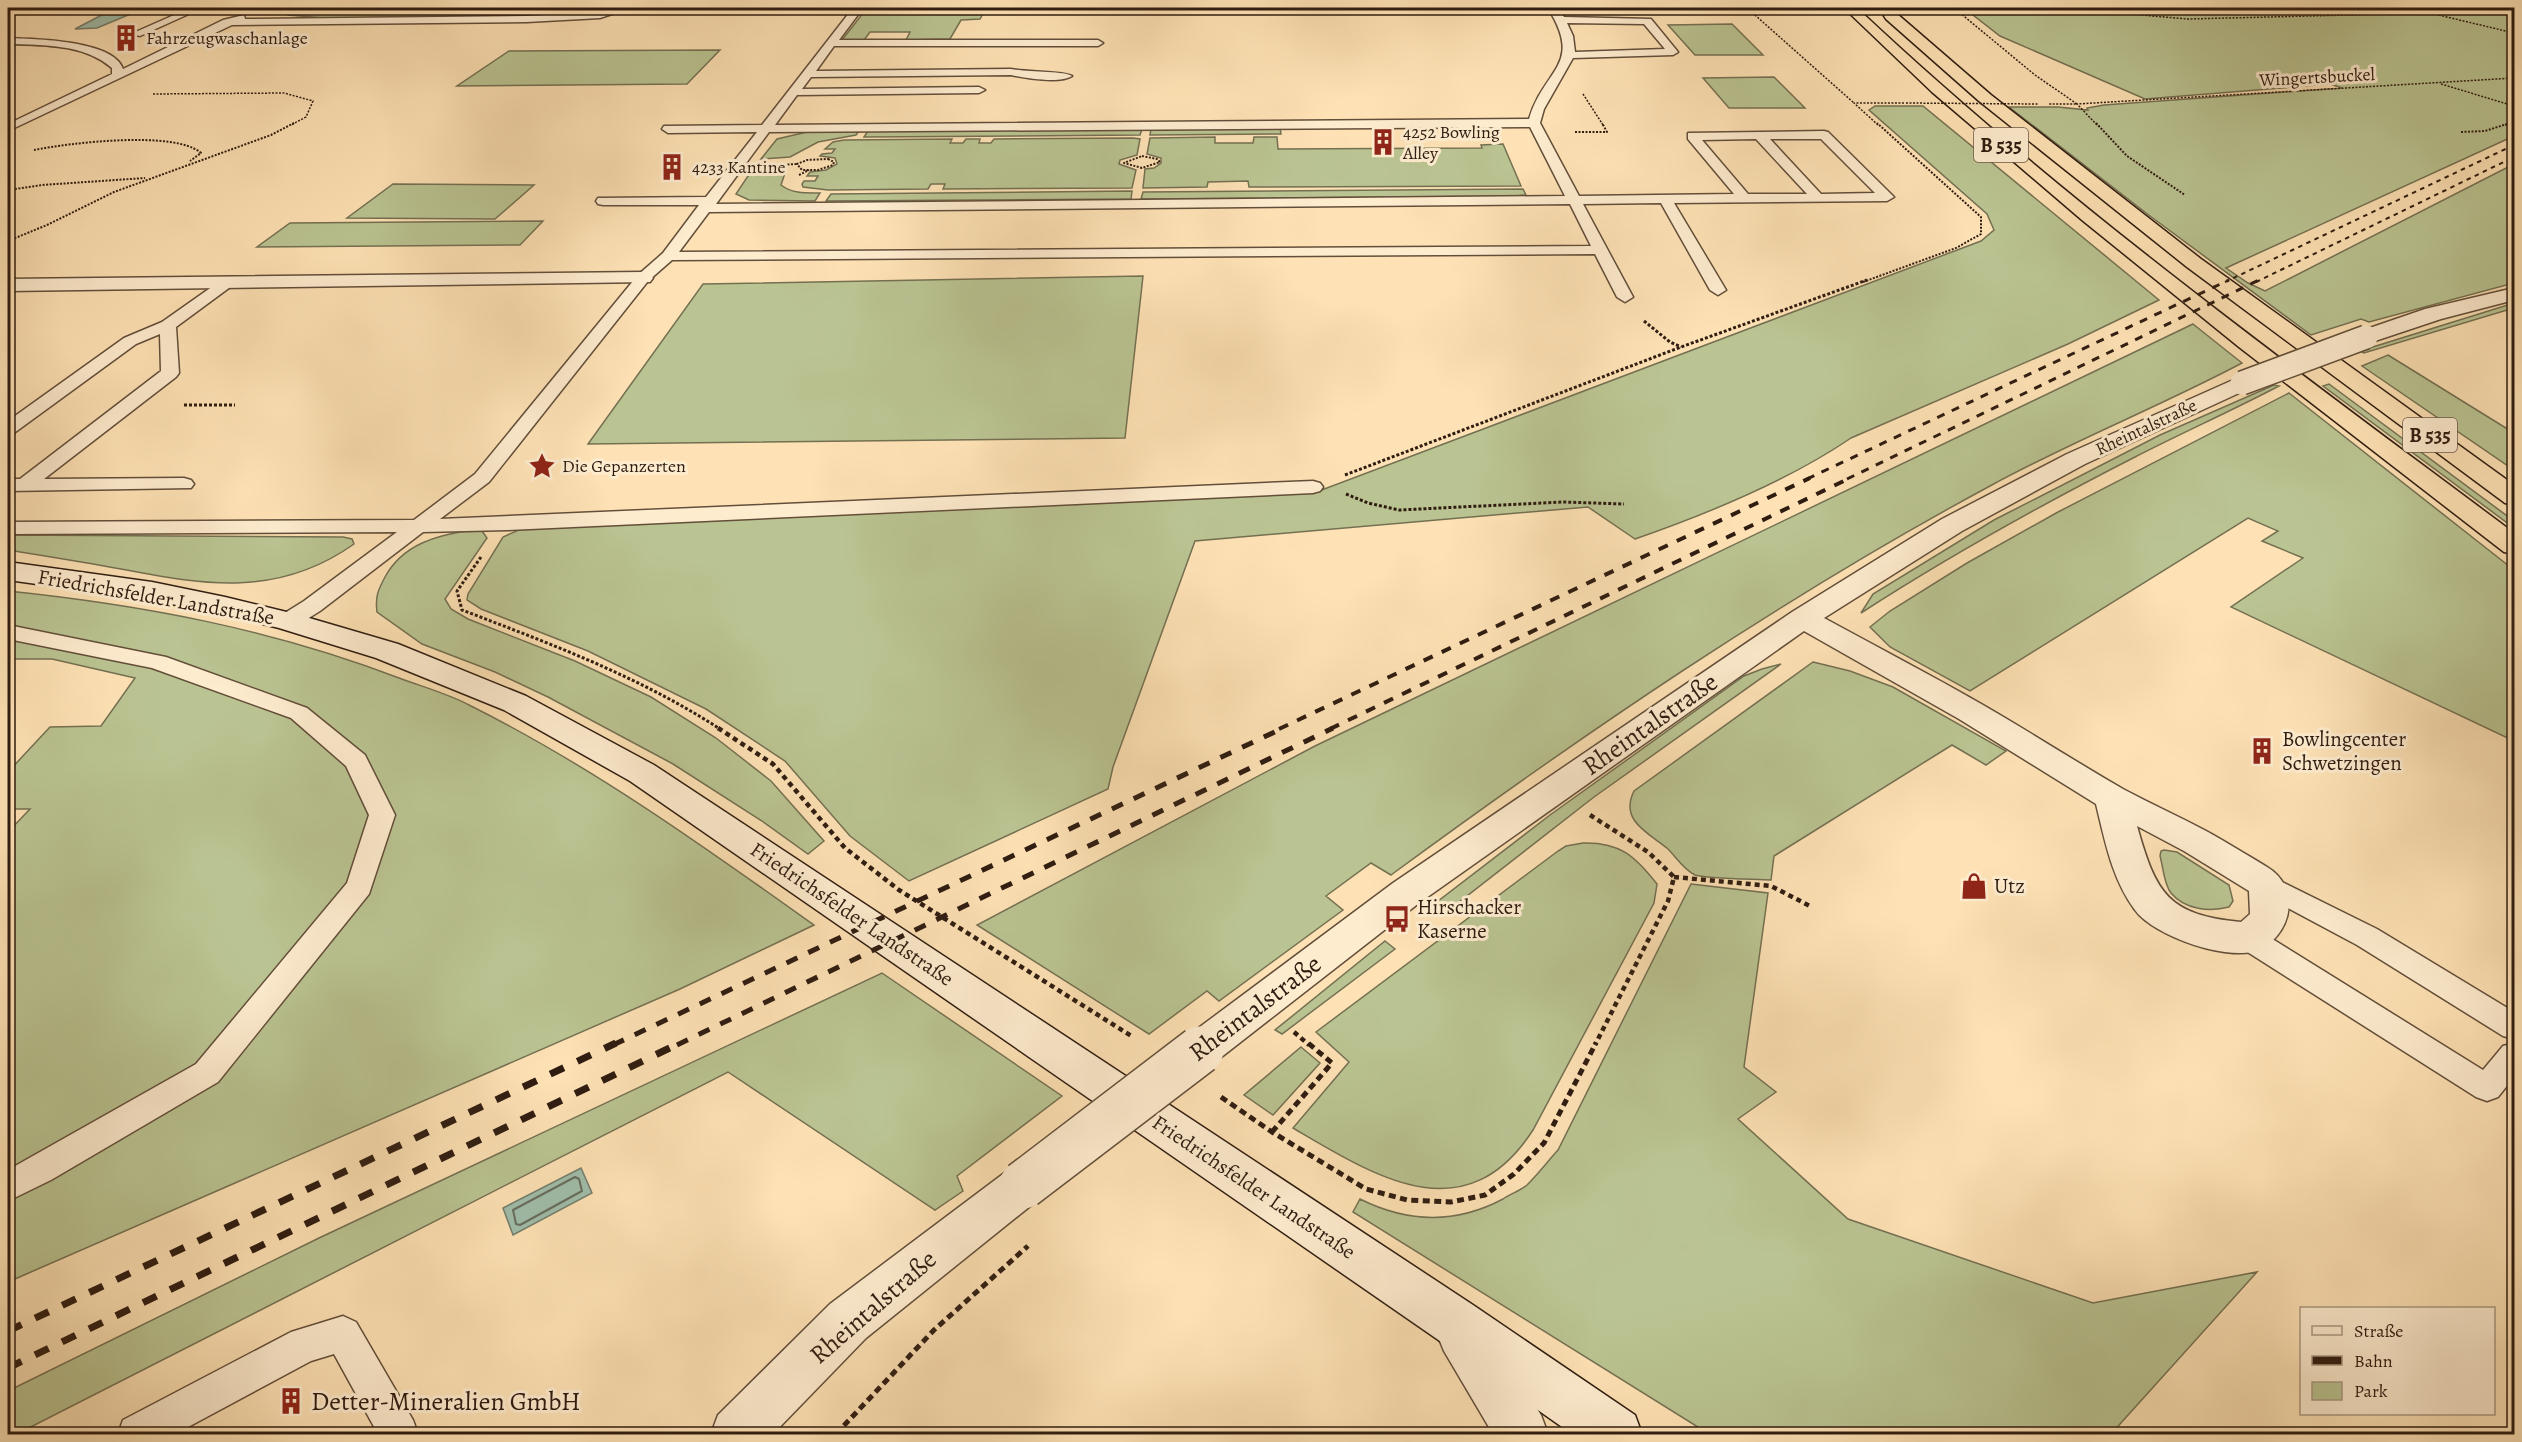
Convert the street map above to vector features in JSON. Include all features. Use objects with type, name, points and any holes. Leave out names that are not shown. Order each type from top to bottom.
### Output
[{"type":"highway","name":"B 535","points":[[1850,8],[1901,57],[1984,130],[2150,267],[2514,546]]},
{"type":"highway","name":"B 535","points":[[1882,8],[1985,98],[2194,263],[2514,497]]},
{"type":"street","points":[[8,285],[643,278]]},
{"type":"street","name":"Rheintalstraße","points":[[737,1434],[848,1321],[1023,1185],[1406,892],[1803,618],[1952,525],[2076,459],[2242,383],[2433,314],[2514,294]]},
{"type":"street","name":"Friedrichsfelder Landstraße","points":[[8,571],[152,591],[288,621],[387,651],[515,703],[642,773],[1455,1322],[1616,1434]]},
{"type":"street","points":[[1803,618],[1971,712],[2112,798],[2197,842],[2266,884],[2272,905],[2265,926],[2248,938],[2216,937],[2184,928],[2159,914],[2138,887],[2128,860],[2112,798]]},
{"type":"street","points":[[1455,1322],[1522,1434]]},
{"type":"lane","points":[[136,34],[197,8]]},
{"type":"lane","points":[[227,22],[527,20],[600,15],[625,8]]},
{"type":"lane","points":[[288,621],[312,606],[482,478],[643,278],[668,256],[807,74],[826,53],[858,8]]},
{"type":"lane","points":[[1553,8],[1574,36],[1569,55],[1538,109],[1536,127],[1625,297]]},
{"type":"lane","points":[[8,128],[227,22],[255,12]]},
{"type":"lane","points":[[1561,20],[1647,21],[1654,36],[1673,52],[1569,55]]},
{"type":"lane","points":[[8,42],[41,42],[95,52],[111,59],[118,67],[117,75]]},
{"type":"lane","points":[[826,53],[1038,43],[1098,43]]},
{"type":"lane","points":[[1032,57],[1038,43]]},
{"type":"lane","points":[[95,52],[107,47]]},
{"type":"lane","points":[[807,74],[1011,72],[1029,76],[1066,76]]},
{"type":"lane","points":[[794,92],[979,90]]},
{"type":"lane","points":[[668,129],[1536,127]]},
{"type":"lane","points":[[603,201],[708,204],[1665,199],[1887,197],[1824,135],[1692,136],[1744,198]]},
{"type":"lane","points":[[1760,136],[1817,198]]},
{"type":"lane","points":[[1665,199],[1718,290]]},
{"type":"lane","points":[[668,256],[1601,250]]},
{"type":"lane","points":[[8,429],[130,341],[168,325],[228,282]]},
{"type":"lane","points":[[16,485],[170,374],[168,325]]},
{"type":"lane","points":[[16,485],[184,484]]},
{"type":"lane","points":[[8,528],[508,524],[1313,487]]},
{"type":"lane","points":[[8,632],[158,662],[299,713],[356,761],[382,815],[359,886],[207,1073],[8,1186]]},
{"type":"lane","points":[[2266,884],[2367,937],[2514,1027]]},
{"type":"lane","points":[[2248,938],[2487,1088],[2514,1055]]},
{"type":"lane","points":[[137,1434],[304,1345],[343,1334],[399,1434]]},
{"type":"path","points":[[1747,8],[1854,103]]},
{"type":"path","points":[[1954,8],[2035,75],[2070,97],[2127,156],[2185,195]]},
{"type":"path","points":[[2058,8],[2188,19],[2430,13],[2514,33]]},
{"type":"path","name":"Wingertsbuckel","points":[[2121,102],[2514,78]]},
{"type":"path","points":[[2438,83],[2514,106]]},
{"type":"path","points":[[8,240],[152,177],[271,135],[306,117],[314,101],[284,93],[194,92],[144,96]]},
{"type":"path","points":[[1547,94],[1590,93]]},
{"type":"path","points":[[1536,127],[1607,132],[1584,94]]},
{"type":"path","points":[[2048,104],[2121,102]]},
{"type":"path","points":[[1906,103],[2038,104]]},
{"type":"path","points":[[2461,132],[2485,131],[2514,122]]},
{"type":"path","points":[[38,144],[29,151],[94,140],[148,140],[192,145],[201,153],[187,164]]},
{"type":"path","points":[[1142,156],[1158,159],[1160,162],[1151,167],[1142,168],[1132,168],[1124,163],[1142,156]]},
{"type":"path","points":[[828,159],[834,162],[828,168],[818,170],[798,168],[797,165],[807,160],[828,159]]},
{"type":"path","points":[[8,190],[42,185],[152,177]]},
{"type":"path","points":[[1625,297],[1647,325],[1681,347]]},
{"type":"path","points":[[174,405],[235,405]]},
{"type":"path","points":[[1345,494],[1368,503],[1399,510],[1563,502],[1624,504]]},
{"type":"path","points":[[508,524],[457,591],[462,610],[583,656],[674,701],[717,727],[773,764],[845,848],[899,890],[1137,1040]]},
{"type":"path","points":[[1589,814],[1648,852],[1674,877],[1771,886],[1810,906]]},
{"type":"path","points":[[1214,1093],[1272,1132],[1366,1189],[1407,1200],[1451,1202],[1485,1195],[1514,1174],[1544,1143],[1649,940],[1668,901],[1674,877]]},
{"type":"path","points":[[1272,1132],[1332,1063],[1293,1031]]},
{"type":"path","points":[[836,1434],[934,1330],[1035,1240]]},
{"type":"green space","points":[[291,8],[611,8],[549,16],[324,18],[288,15]]},
{"type":"green space","points":[[867,8],[982,8],[985,10],[980,19],[961,20],[950,39],[906,40],[910,32],[870,32],[864,40],[842,40]]},
{"type":"green space","points":[[1964,8],[2514,8],[2514,136],[2226,268],[2265,291],[2514,164],[2514,283],[2369,322],[2361,319],[2311,335],[2150,216],[2009,107],[2058,107],[2088,110],[2087,108],[2104,105],[2342,88],[2330,84],[2145,99],[2000,36]]},
{"type":"green space","points":[[1732,24],[1763,55],[1695,55],[1668,25]]},
{"type":"green space","points":[[720,50],[687,84],[457,86],[509,51]]},
{"type":"green space","points":[[1774,77],[1805,108],[1729,108],[1703,78]]},
{"type":"green space","points":[[1875,106],[1923,106],[2159,300],[2068,344],[1851,438],[1827,454],[1746,495],[1635,539],[1588,507],[1195,541],[1113,767],[1108,789],[909,881],[850,836],[785,761],[706,709],[588,651],[481,609],[467,600],[468,594],[503,537],[521,529],[1319,491],[1981,241],[1994,230],[1987,214],[1869,110]]},
{"type":"green space","points":[[1280,128],[1281,134],[1150,135],[1151,129]]},
{"type":"green space","points":[[1142,129],[1140,135],[864,137],[868,131]]},
{"type":"green space","points":[[859,131],[856,135],[818,142],[790,157],[761,159],[777,139],[807,132]]},
{"type":"green space","points":[[1215,137],[1215,143],[1253,143],[1254,137],[1277,137],[1278,149],[1482,148],[1481,145],[1503,144],[1521,186],[1249,187],[1248,181],[1208,182],[1207,187],[1143,188],[1145,169],[1154,168],[1161,163],[1161,158],[1147,154],[1150,138]]},
{"type":"green space","points":[[952,139],[950,143],[963,143],[966,139],[980,139],[979,143],[991,143],[994,139],[1140,139],[1137,155],[1120,160],[1119,164],[1136,170],[1132,188],[943,189],[945,184],[931,184],[928,189],[828,190],[803,187],[802,184],[804,181],[815,181],[818,176],[807,176],[810,172],[826,170],[837,164],[835,158],[820,156],[832,153],[835,149],[825,149],[833,142],[844,140]]},
{"type":"green space","points":[[752,170],[773,170],[785,173],[781,185],[786,188],[800,192],[820,193],[815,201],[749,200],[736,194]]},
{"type":"green space","points":[[393,184],[534,185],[495,219],[347,218]]},
{"type":"green space","points":[[1523,189],[1526,195],[1516,196],[1141,199],[1143,192]]},
{"type":"green space","points":[[1132,191],[1131,199],[826,201],[831,194]]},
{"type":"green space","points":[[543,221],[520,245],[257,247],[290,223]]},
{"type":"green space","points":[[1143,276],[1125,438],[588,444],[703,284]]},
{"type":"green space","points":[[2514,303],[2514,308],[2364,353],[2360,351]]},
{"type":"green space","points":[[2193,324],[2242,363],[1990,486],[1835,575],[1684,670],[1610,720],[1391,875],[1371,863],[1326,896],[1343,910],[1219,1001],[1207,991],[1149,1034],[977,925],[1315,746]]},
{"type":"green space","points":[[2388,355],[2514,433],[2514,470],[2362,366]]},
{"type":"green space","points":[[2329,384],[2514,521],[2514,528],[2323,386]]},
{"type":"green space","points":[[2274,385],[2279,386],[2030,512],[1861,613],[1873,594],[1994,520],[2160,435]]},
{"type":"green space","points":[[2289,393],[2514,570],[2514,741],[2231,607],[2303,558],[2262,541],[2278,531],[2248,518],[1970,691],[1890,647],[1870,627],[1890,611],[1967,563],[2058,512]]},
{"type":"green space","points":[[472,530],[482,531],[487,538],[445,599],[451,609],[468,619],[575,661],[651,697],[716,738],[771,781],[824,841],[808,854],[762,821],[673,764],[548,697],[495,672],[422,644],[377,612],[377,598],[381,586],[392,566],[401,556],[434,538]]},
{"type":"green space","points":[[8,535],[343,537],[352,539],[354,544],[326,561],[297,573],[269,580],[240,583],[152,575],[8,550]]},
{"type":"green space","points":[[8,591],[108,604],[206,621],[303,646],[454,698],[516,730],[604,781],[689,837],[814,925],[680,989],[8,1282],[8,832],[30,809],[8,809],[8,772],[50,727],[101,726],[135,678],[52,659],[8,659]]},
{"type":"green space","points":[[1813,662],[1850,671],[1893,687],[2006,751],[1986,765],[1952,745],[1774,856],[1771,880],[1710,877],[1691,873],[1668,849],[1645,832],[1633,818],[1630,801],[1634,791]]},
{"type":"green space","points":[[1781,664],[1594,797],[1445,913],[1433,905],[1550,815],[1744,676]]},
{"type":"green space","points":[[1583,843],[1607,845],[1634,858],[1657,884],[1654,903],[1533,1130],[1507,1162],[1478,1181],[1449,1188],[1418,1186],[1387,1177],[1356,1163],[1293,1128],[1349,1062],[1316,1032],[1558,851],[1566,846]]},
{"type":"green space","points":[[2161,851],[2177,852],[2229,885],[2233,901],[2229,907],[2198,908],[2177,899],[2169,890],[2165,880],[2160,856]]},
{"type":"green space","points":[[1691,884],[1768,893],[1744,1067],[1776,1092],[1738,1119],[1848,1219],[2093,1303],[2257,1272],[2111,1434],[1709,1434],[1353,1212],[1360,1199],[1396,1213],[1432,1217],[1450,1216],[1485,1207],[1527,1185],[1558,1150]]},
{"type":"green space","points":[[1385,941],[1395,949],[1282,1034],[1275,1030]]},
{"type":"green space","points":[[882,973],[1062,1096],[957,1176],[963,1191],[935,1210],[728,1072],[17,1434],[8,1434],[8,1391],[319,1238]]},
{"type":"green space","points":[[1301,1047],[1320,1063],[1273,1115],[1244,1095]]},
{"type":"water","points":[[115,8],[145,8],[97,28],[75,29]]},
{"type":"water","points":[[581,1168],[592,1193],[513,1235],[503,1208]]},
{"type":"railway","points":[[2225,282],[2514,145]]},
{"type":"railway","points":[[2256,282],[2514,157]]},
{"type":"railway","points":[[1807,479],[2229,280]]},
{"type":"railway","points":[[1847,479],[2259,280]]},
{"type":"railway","points":[[1279,729],[1810,478]]},
{"type":"railway","points":[[1330,729],[1850,478]]},
{"type":"railway","points":[[613,1045],[1283,728]]},
{"type":"railway","points":[[677,1045],[1333,728]]},
{"type":"railway","points":[[8,1331],[616,1043]]},
{"type":"railway","points":[[8,1368],[680,1043]]},
{"type":"place","name":"Fahrzeugwaschanlage","points":[[126,38]]},
{"type":"place","name":"4252 Bowling Alley","points":[[1383,142]]},
{"type":"place","name":"4233 Kantine","points":[[672,167]]},
{"type":"place","name":"Die Gepanzerten","points":[[542,466]]},
{"type":"place","name":"Bowlingcenter Schwetzingen","points":[[2262,751]]},
{"type":"place","name":"Utz","points":[[1974,886]]},
{"type":"place","name":"Hirschacker Kaserne","points":[[1397,919]]},
{"type":"place","name":"Detter-Mineralien GmbH","points":[[291,1401]]}]
